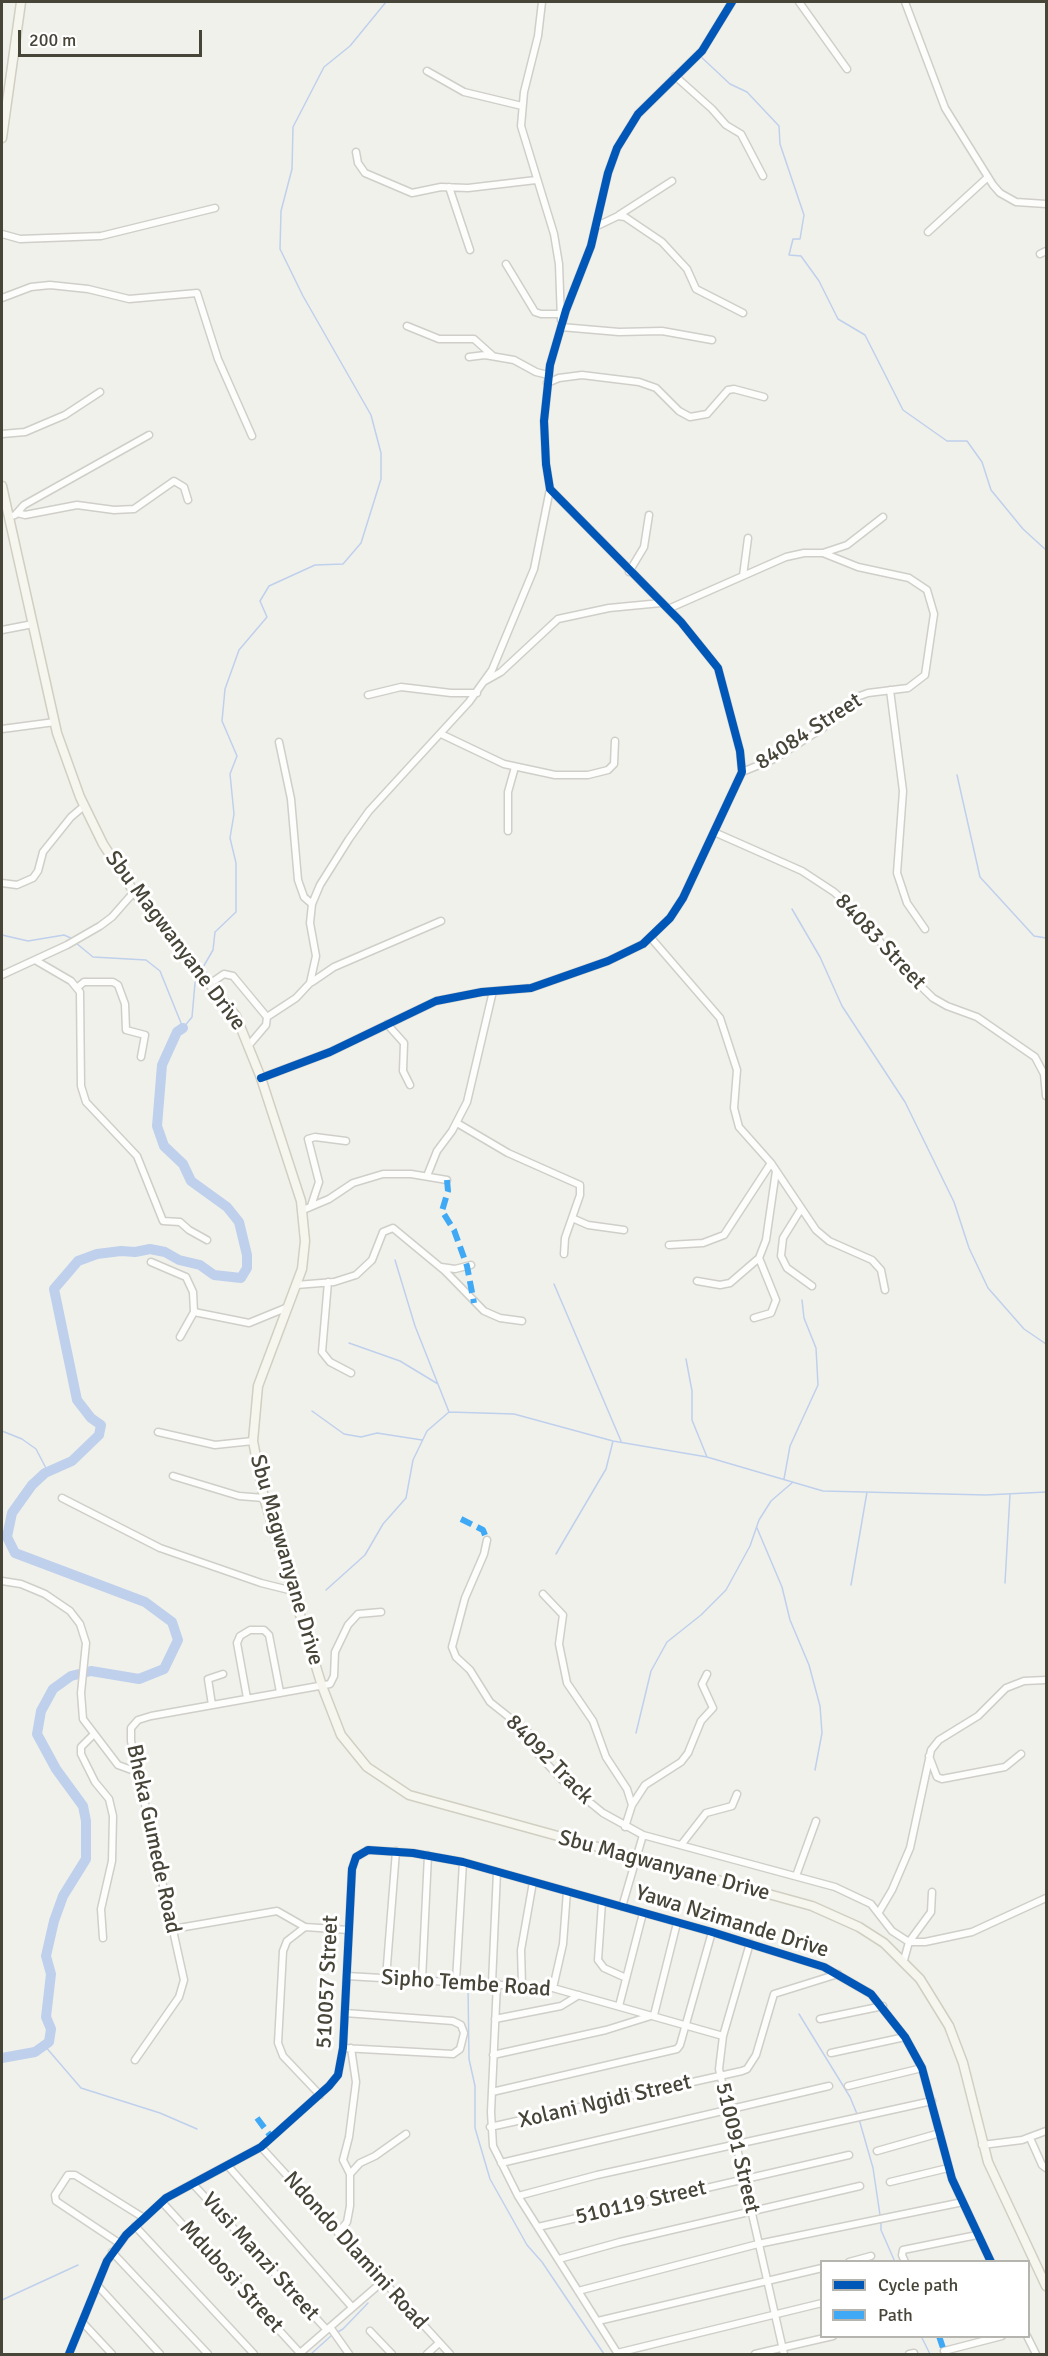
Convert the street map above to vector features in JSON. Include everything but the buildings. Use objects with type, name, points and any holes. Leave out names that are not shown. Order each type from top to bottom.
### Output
[{"type":"main road","points":[[2,138],[21,2]]},
{"type":"main road","name":"Sbu Magwanyane Drive","points":[[2,486],[13,515],[33,624],[55,722],[68,768],[84,806],[103,844],[134,892],[231,1008],[249,1045],[307,1208],[305,1246],[296,1285],[258,1386],[253,1441],[264,1498],[335,1722],[349,1746],[367,1767],[396,1788],[422,1800],[812,1906],[859,1927],[884,1943],[904,1960],[931,1993],[957,2045],[982,2145],[994,2177],[1047,2286]]},
{"type":"street","points":[[542,2],[538,36],[522,106],[523,139],[554,234],[559,264],[561,325]]},
{"type":"street","points":[[310,983],[316,956],[310,923],[312,904],[320,885],[363,818],[477,693],[514,619],[534,569],[550,489],[544,421],[548,375],[561,325],[597,226],[608,173],[624,134],[638,114],[702,51],[732,2]]},
{"type":"street","points":[[799,2],[847,69]]},
{"type":"street","points":[[905,2],[945,108],[988,177],[1008,199],[1026,204],[1047,204]]},
{"type":"street","points":[[427,71],[464,92],[522,106]]},
{"type":"street","points":[[675,76],[712,109],[726,125],[741,134],[763,176]]},
{"type":"street","points":[[356,152],[358,163],[365,173],[408,192],[536,180]]},
{"type":"street","points":[[928,231],[988,177]]},
{"type":"street","points":[[597,226],[618,216],[672,181]]},
{"type":"street","points":[[449,187],[470,250]]},
{"type":"street","points":[[2,234],[21,239],[101,236],[215,208]]},
{"type":"street","points":[[618,216],[625,217],[662,242],[687,270],[696,289],[743,313]]},
{"type":"street","points":[[506,264],[535,312],[561,314]]},
{"type":"street","points":[[2,298],[31,287],[50,285],[88,289],[129,299],[197,293],[218,359],[252,436]]},
{"type":"street","points":[[561,325],[619,332],[668,332],[712,340]]},
{"type":"street","points":[[407,326],[439,339],[474,339],[493,356]]},
{"type":"street","points":[[469,357],[493,356],[521,362],[536,372],[548,375]]},
{"type":"street","points":[[547,383],[559,378],[582,375],[639,382],[657,388],[680,411],[690,417],[707,414],[728,390],[734,389],[764,397]]},
{"type":"street","points":[[2,434],[25,432],[65,415],[100,392]]},
{"type":"street","points":[[13,515],[24,505],[149,435]]},
{"type":"street","points":[[13,515],[26,515],[77,505],[114,510],[134,509],[174,481],[185,488],[188,500]]},
{"type":"street","points":[[261,1078],[330,1052],[436,1001],[493,991],[531,988],[620,956],[651,938],[683,898],[742,772],[740,751],[718,668],[706,650],[668,609],[629,572],[550,489]]},
{"type":"street","points":[[629,572],[644,547],[649,515]]},
{"type":"street","points":[[668,609],[792,555],[823,553],[847,545],[883,517]]},
{"type":"street","points":[[743,576],[748,538]]},
{"type":"street","name":"84084 Street","points":[[742,772],[774,759],[823,728],[854,698],[912,686],[925,675],[933,624],[930,596],[922,585],[909,578],[858,567],[823,553]]},
{"type":"street","points":[[485,681],[501,672],[558,619],[609,608],[661,603]]},
{"type":"street","points":[[2,630],[33,624]]},
{"type":"street","points":[[368,695],[401,687],[451,693],[477,693]]},
{"type":"street","points":[[890,690],[903,791],[897,873],[907,903],[925,929]]},
{"type":"street","points":[[2,729],[55,722]]},
{"type":"street","points":[[441,734],[515,768],[555,775],[605,772],[614,764],[615,741]]},
{"type":"street","points":[[279,742],[291,799],[298,880],[304,897],[312,904]]},
{"type":"street","points":[[508,831],[508,792],[515,768]]},
{"type":"street","points":[[2,883],[17,885],[33,878],[38,871],[43,852],[70,817],[84,806]]},
{"type":"street","name":"84083 Street","points":[[714,832],[802,871],[834,892],[864,919],[884,948],[933,998],[977,1017],[1035,1057],[1044,1074],[1047,1096]]},
{"type":"street","points":[[2,975],[74,940],[112,917],[134,892]]},
{"type":"street","points":[[249,1045],[265,1028],[267,1017],[296,998],[310,983],[334,968],[441,921]]},
{"type":"street","points":[[651,938],[717,1011],[737,1070],[734,1108],[736,1121],[744,1134],[771,1163],[801,1209],[825,1238],[872,1260],[881,1270],[885,1290]]},
{"type":"street","points":[[35,960],[78,987],[81,997],[81,1086],[86,1102],[137,1156],[164,1221],[180,1222],[207,1240]]},
{"type":"street","points":[[209,981],[224,974],[233,976],[267,1017]]},
{"type":"street","points":[[78,987],[84,982],[113,982],[118,985],[125,1004],[126,1030],[145,1035],[141,1057]]},
{"type":"street","points":[[427,1176],[437,1151],[457,1123],[472,1087],[493,991]]},
{"type":"street","points":[[387,1024],[404,1043],[404,1071],[410,1085]]},
{"type":"street","points":[[457,1123],[508,1153],[578,1182],[581,1187],[580,1195],[565,1238],[564,1254]]},
{"type":"street","points":[[307,1208],[319,1182],[307,1140],[315,1137],[346,1141]]},
{"type":"street","points":[[669,1245],[703,1243],[724,1235],[771,1163]]},
{"type":"street","points":[[697,1281],[720,1285],[730,1283],[759,1258],[766,1240],[776,1171]]},
{"type":"street","points":[[307,1208],[353,1184],[380,1174],[427,1176],[447,1180]]},
{"type":"street","points":[[801,1209],[783,1238],[781,1256],[787,1268],[812,1286]]},
{"type":"street","points":[[572,1218],[588,1225],[624,1230]]},
{"type":"street","points":[[296,1285],[344,1280],[363,1271],[372,1260],[384,1233],[390,1228],[398,1231],[440,1267],[484,1311],[500,1318],[522,1321]]},
{"type":"street","points":[[754,1318],[771,1313],[776,1300],[759,1258]]},
{"type":"street","points":[[151,1262],[186,1278],[193,1292],[194,1312],[180,1336]]},
{"type":"street","points":[[440,1267],[455,1269],[471,1264]]},
{"type":"street","points":[[328,1282],[322,1352],[330,1362],[351,1373]]},
{"type":"street","points":[[194,1312],[249,1323],[288,1306]]},
{"type":"street","points":[[158,1432],[215,1445],[253,1441]]},
{"type":"street","points":[[173,1476],[239,1496],[264,1498]]},
{"type":"street","points":[[62,1498],[160,1548],[261,1583],[293,1591]]},
{"type":"street","name":"84092 Track","points":[[487,1540],[484,1554],[466,1593],[452,1647],[453,1653],[474,1675],[490,1702],[529,1733],[538,1754],[545,1763],[575,1792],[626,1827],[643,1835],[845,1891],[879,1912],[892,1931],[909,1942]]},
{"type":"street","points":[[2,1581],[36,1590],[70,1611],[83,1630],[86,1643],[82,1713],[93,1734],[118,1765],[137,1772]]},
{"type":"street","points":[[543,1594],[563,1615],[559,1651],[567,1683],[593,1721],[606,1757],[623,1781],[632,1805]]},
{"type":"street","points":[[322,1686],[332,1682],[335,1652],[354,1617],[362,1613],[381,1612]]},
{"type":"street","points":[[247,1698],[237,1643],[240,1636],[250,1630],[264,1630],[269,1635],[280,1692]]},
{"type":"street","points":[[212,1705],[208,1679],[223,1674]]},
{"type":"street","points":[[626,1827],[632,1805],[645,1785],[681,1762],[688,1753],[700,1721],[713,1708],[702,1684],[707,1674]]},
{"type":"street","points":[[879,1912],[910,1848],[929,1756],[939,1740],[978,1716],[1006,1688],[1024,1681],[1047,1680]]},
{"type":"street","name":"Bheka Gumede Road","points":[[135,2060],[184,1986],[129,1733],[134,1723],[151,1716],[322,1686]]},
{"type":"street","points":[[93,1734],[81,1747],[81,1754],[95,1782],[109,1799],[113,1816],[112,1861],[101,1909],[103,1938]]},
{"type":"street","points":[[929,1756],[937,1777],[942,1779],[1005,1767],[1021,1754]]},
{"type":"street","points":[[681,1845],[705,1814],[732,1806],[737,1794]]},
{"type":"street","points":[[795,1876],[816,1821]]},
{"type":"street","points":[[622,1907],[643,1835]]},
{"type":"street","name":"Yawa Nzimande Drive","points":[[360,1853],[368,1850],[396,1851],[464,1862],[803,1960],[838,1974],[871,1995],[883,2006],[905,2037],[922,2068],[948,2168],[990,2260]]},
{"type":"street","points":[[386,1978],[396,1851]]},
{"type":"street","name":"510057 Street","points":[[69,2355],[84,2324],[112,2252],[135,2226],[162,2202],[261,2147],[320,2095],[338,2075],[343,2048],[352,1869],[360,1853]]},
{"type":"street","points":[[422,1980],[428,1855]]},
{"type":"street","points":[[456,1981],[464,1862]]},
{"type":"street","points":[[497,1872],[495,2019],[490,2127],[493,2146],[518,2196],[618,2354],[820,2303]]},
{"type":"street","points":[[522,1985],[521,1950],[533,1882]]},
{"type":"street","points":[[553,1988],[562,1944],[567,1892]]},
{"type":"street","points":[[904,1960],[909,1942],[931,1912],[932,1892]]},
{"type":"street","points":[[909,1942],[925,1942],[972,1932],[1047,1898]]},
{"type":"street","points":[[602,1902],[598,1960],[604,1968],[626,1978]]},
{"type":"street","points":[[173,1929],[277,1911],[305,1927],[349,1930]]},
{"type":"street","points":[[619,2006],[643,1913]]},
{"type":"street","points":[[494,2055],[606,2031],[654,2015],[677,1923]]},
{"type":"street","points":[[305,1927],[287,1941],[283,1951],[278,2043],[284,2056],[320,2095]]},
{"type":"street","points":[[492,2092],[674,2051],[680,2045],[712,1932]]},
{"type":"street","name":"510091 Street","points":[[750,1943],[723,2036],[719,2055],[720,2075],[783,2351]]},
{"type":"street","name":"Xolani Ngidi Street","points":[[490,2127],[742,2071],[753,2062],[774,1994],[838,1974]]},
{"type":"street","name":"Sipho Tembe Road","points":[[347,1976],[553,1988],[723,2036]]},
{"type":"street","points":[[495,2019],[561,2006],[579,1995]]},
{"type":"street","points":[[820,2019],[883,2006]]},
{"type":"street","points":[[343,2048],[455,2054],[460,2049],[463,2028],[453,2022],[345,2013]]},
{"type":"street","points":[[831,2052],[905,2037]]},
{"type":"street","points":[[338,2233],[347,2222],[349,2214],[350,2174],[343,2160],[349,2137],[356,2082],[351,2048]]},
{"type":"street","points":[[848,2086],[922,2068]]},
{"type":"street","points":[[501,2163],[830,2086]]},
{"type":"street","points":[[518,2196],[597,2175],[932,2101]]},
{"type":"street","points":[[982,2145],[1030,2138],[1047,2131]]},
{"type":"street","points":[[877,2151],[940,2133]]},
{"type":"street","points":[[350,2174],[360,2163],[375,2156],[406,2134]]},
{"type":"street","points":[[1030,2138],[1042,2165],[1047,2168]]},
{"type":"street","name":"Ndondo Dlamini Road","points":[[261,2147],[450,2355]]},
{"type":"street","name":"510119 Street","points":[[538,2228],[849,2155]]},
{"type":"street","points":[[228,2166],[352,2307]]},
{"type":"street","points":[[890,2182],[948,2168]]},
{"type":"street","points":[[119,2243],[56,2201],[55,2195],[68,2175],[75,2175],[144,2218]]},
{"type":"street","name":"Vusi Manzi Street","points":[[194,2184],[328,2328],[349,2355]]},
{"type":"street","points":[[559,2259],[620,2242],[860,2186]]},
{"type":"street","name":"Mdubosi Street","points":[[162,2202],[299,2354]]},
{"type":"street","points":[[578,2290],[758,2244],[963,2202]]},
{"type":"street","points":[[135,2226],[254,2355]]},
{"type":"street","points":[[904,2260],[903,2250],[977,2235]]},
{"type":"street","points":[[112,2252],[208,2355]]},
{"type":"street","points":[[856,2260],[871,2256]]},
{"type":"street","points":[[598,2321],[820,2268]]},
{"type":"street","points":[[299,2354],[382,2282]]},
{"type":"street","points":[[98,2286],[160,2355]]},
{"type":"street","points":[[84,2324],[112,2355]]},
{"type":"street","points":[[370,2331],[392,2355]]},
{"type":"street","points":[[755,2355],[783,2351],[829,2338]]},
{"type":"street","points":[[944,2351],[998,2338]]},
{"type":"street","points":[[1028,2338],[1036,2355]]},
{"type":"street","points":[[427,2355],[439,2343]]},
{"type":"waterway","points":[[202,969],[213,950],[215,932],[236,912],[236,863],[230,838],[234,814],[230,774],[237,756],[222,721],[225,689],[239,650],[267,617],[260,601],[269,586],[315,565],[343,564],[361,543],[381,479],[381,453],[371,415],[303,296],[280,249],[281,211],[292,169],[293,127],[324,67],[350,46],[386,2]]},
{"type":"waterway","points":[[699,55],[730,84],[747,92],[779,126],[780,144],[804,215],[800,239],[793,239],[789,255],[801,256],[819,281],[838,319],[865,335],[903,410],[947,441],[967,441],[982,462],[991,490],[1023,529],[1046,550]]},
{"type":"waterway","points":[[957,775],[980,877],[1034,936],[1046,938]]},
{"type":"waterway","points":[[792,909],[820,957],[842,1006],[905,1102],[954,1202],[969,1248],[988,1288],[1024,1329],[1046,1344]]},
{"type":"waterway","points":[[2,935],[28,941],[64,935],[73,939]]},
{"type":"waterway","points":[[76,943],[93,957],[146,960],[160,971],[183,1028],[192,1017],[195,983],[198,976]]},
{"type":"waterway","points":[[2,2058],[35,2052],[49,2042],[51,2029],[46,2017],[51,1974],[46,1956],[54,1921],[63,1896],[86,1859],[86,1821],[83,1806],[56,1769],[37,1734],[41,1711],[53,1689],[71,1676],[91,1671],[139,1679],[164,1669],[178,1640],[172,1622],[145,1602],[15,1553],[7,1537],[12,1513],[32,1485],[45,1473],[72,1461],[99,1435],[101,1425],[91,1418],[77,1400],[54,1289],[78,1261],[97,1254],[121,1251],[135,1252],[150,1249],[165,1252],[179,1260],[200,1265],[214,1275],[241,1278],[247,1268],[247,1255],[239,1222],[227,1207],[191,1181],[183,1164],[164,1146],[157,1126],[162,1065],[177,1032],[183,1028]]},
{"type":"waterway","points":[[395,1260],[415,1326],[449,1412]]},
{"type":"waterway","points":[[554,1284],[621,1441]]},
{"type":"waterway","points":[[784,1479],[790,1446],[818,1385],[816,1348],[804,1318],[802,1300]]},
{"type":"waterway","points":[[349,1343],[400,1361],[438,1384]]},
{"type":"waterway","points":[[686,1359],[692,1391],[692,1420],[707,1457]]},
{"type":"waterway","points":[[312,1411],[344,1434],[361,1437],[377,1433],[422,1440]]},
{"type":"waterway","points":[[326,1590],[365,1555],[383,1524],[406,1498],[413,1460],[427,1431],[449,1412],[514,1414],[613,1441],[707,1457],[823,1491],[986,1495],[1046,1492]]},
{"type":"waterway","points":[[2,1431],[22,1439],[36,1449],[48,1472]]},
{"type":"waterway","points":[[556,1554],[606,1469],[613,1441]]},
{"type":"waterway","points":[[636,1733],[651,1671],[667,1642],[701,1615],[726,1590],[750,1546],[759,1520],[771,1501],[793,1482]]},
{"type":"waterway","points":[[851,1585],[867,1492]]},
{"type":"waterway","points":[[1005,1583],[1010,1494]]},
{"type":"waterway","points":[[757,1528],[782,1587],[790,1620],[809,1665],[820,1706],[822,1733],[815,1770]]},
{"type":"waterway","points":[[468,1986],[469,2059],[475,2086],[475,2128],[490,2179],[527,2245],[542,2262],[604,2354]]},
{"type":"waterway","points":[[799,2014],[850,2097],[857,2114]]},
{"type":"waterway","points":[[44,2045],[81,2088],[160,2113],[197,2129]]},
{"type":"waterway","points":[[859,2119],[873,2168],[880,2215]]},
{"type":"waterway","points":[[881,2222],[881,2230],[894,2260]]},
{"type":"waterway","points":[[2,2300],[78,2265]]},
{"type":"waterway","points":[[336,2333],[343,2329],[368,2303]]},
{"type":"waterway","points":[[311,2354],[332,2335]]},
{"type":"waterway","points":[[922,2338],[930,2354]]},
{"type":"marked path","points":[[447,1180],[448,1191],[442,1211],[454,1230],[467,1266],[474,1303]]},
{"type":"marked path","points":[[461,1519],[483,1530],[487,1540]]},
{"type":"marked path","points":[[257,2118],[272,2138]]},
{"type":"marked path","points":[[940,2338],[944,2351]]},
{"type":"cycle path","points":[[261,1078],[330,1052],[436,1001],[482,992],[531,988],[608,961],[643,944],[670,918],[683,898],[742,772],[740,751],[718,668],[681,622],[550,489],[544,421],[550,365],[566,310],[591,246],[608,173],[617,148],[638,114],[702,51],[732,2]]},
{"type":"cycle path","points":[[69,2354],[107,2261],[126,2235],[166,2198],[261,2147],[329,2086],[338,2075],[343,2048],[352,1869],[356,1857],[368,1850],[413,1853],[463,1862],[712,1932],[824,1967],[871,1994],[905,2037],[922,2068],[952,2179],[990,2260]]}]
